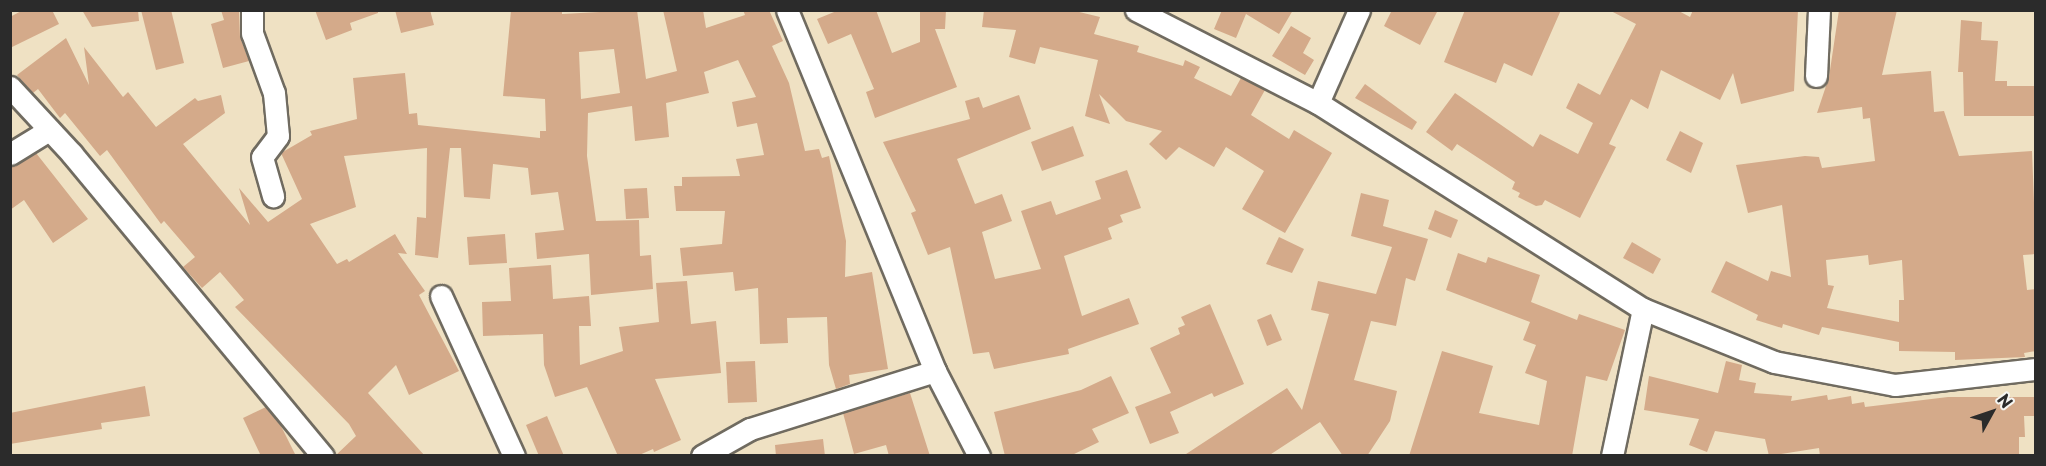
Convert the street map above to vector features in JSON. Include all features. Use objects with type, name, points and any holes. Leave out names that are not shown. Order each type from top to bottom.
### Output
[{"type":"street","points":[[252,10],[252,33],[274,93],[278,136],[262,157],[273,196]]},
{"type":"street","points":[[787,10],[935,371],[979,456]]},
{"type":"street","points":[[1136,10],[1318,102],[1643,309],[1774,362],[1895,385],[2036,369]]},
{"type":"street","points":[[1318,102],[1359,10]]},
{"type":"street","points":[[1816,76],[1819,10]]},
{"type":"street","points":[[10,87],[49,130],[323,456]]},
{"type":"street","points":[[10,154],[49,130]]},
{"type":"street","points":[[441,296],[514,456]]},
{"type":"street","points":[[1612,456],[1643,309]]},
{"type":"street","points":[[702,456],[750,429],[935,371]]},
{"type":"building","points":[[23,10],[52,10],[59,24],[10,48],[10,17]]},
{"type":"building","points":[[82,10],[138,10],[139,21],[92,27]]},
{"type":"building","points":[[141,10],[171,10],[184,63],[156,70]]},
{"type":"building","points":[[221,10],[239,10],[240,37],[249,61],[223,68],[211,24],[224,20]]},
{"type":"building","points":[[315,10],[378,10],[378,13],[350,23],[352,30],[326,40]]},
{"type":"building","points":[[395,10],[430,10],[434,25],[401,33]]},
{"type":"building","points":[[511,10],[562,10],[562,14],[637,10],[646,79],[677,71],[663,10],[703,10],[706,28],[745,15],[743,10],[769,10],[783,41],[772,46],[789,83],[805,151],[819,149],[822,158],[829,156],[846,241],[845,277],[872,272],[888,369],[849,375],[850,384],[836,389],[829,365],[827,317],[787,318],[788,343],[760,344],[758,288],[735,291],[733,272],[683,276],[680,248],[722,244],[725,211],[676,211],[674,186],[682,186],[682,177],[740,176],[736,159],[764,155],[757,123],[737,127],[732,102],[756,97],[738,60],[704,72],[709,93],[666,103],[669,137],[635,141],[632,106],[588,113],[587,156],[596,221],[639,220],[640,256],[651,255],[653,289],[591,295],[589,254],[537,259],[535,233],[564,230],[558,192],[531,195],[528,168],[493,164],[490,199],[464,197],[461,148],[450,148],[438,258],[415,255],[417,217],[426,218],[427,148],[344,156],[356,207],[310,224],[337,264],[347,259],[349,262],[395,234],[407,254],[398,253],[425,291],[419,295],[459,371],[409,395],[396,365],[368,393],[425,456],[335,456],[356,436],[349,424],[235,307],[244,300],[220,272],[202,288],[183,267],[195,257],[164,221],[161,224],[107,150],[100,156],[65,113],[60,118],[38,89],[33,93],[17,75],[66,38],[89,85],[84,47],[123,97],[128,92],[156,127],[195,98],[198,101],[221,95],[225,113],[183,144],[250,225],[239,188],[268,222],[302,199],[281,153],[312,135],[310,131],[357,119],[353,78],[405,73],[409,114],[417,113],[418,125],[540,138],[540,131],[546,131],[545,99],[503,96]],"holes":[[[614,49],[620,93],[581,99],[579,52]]]},
{"type":"building","points":[[839,10],[876,10],[892,53],[920,42],[920,10],[946,10],[945,29],[935,29],[957,87],[875,118],[866,92],[874,89],[851,34],[828,44],[817,19]]},
{"type":"building","points":[[984,10],[1071,10],[1100,17],[1094,34],[1139,46],[1137,52],[1183,66],[1185,60],[1200,67],[1194,78],[1231,96],[1241,78],[1265,90],[1251,115],[1289,139],[1294,130],[1332,153],[1285,233],[1242,209],[1264,171],[1226,147],[1214,167],[1179,147],[1166,160],[1149,144],[1162,131],[1126,121],[1099,94],[1110,124],[1085,116],[1098,60],[1040,47],[1035,64],[1009,57],[1016,30],[982,27]]},
{"type":"building","points":[[1222,10],[1293,10],[1279,34],[1246,14],[1236,38],[1214,29]]},
{"type":"building","points":[[1392,10],[1438,10],[1420,45],[1384,26]]},
{"type":"building","points":[[1465,10],[1561,10],[1532,76],[1504,63],[1496,83],[1444,62]]},
{"type":"building","points":[[1609,10],[1677,10],[1690,17],[1693,10],[1798,10],[1794,91],[1741,104],[1733,73],[1720,100],[1661,70],[1648,109],[1631,99],[1609,144],[1616,147],[1580,218],[1545,200],[1542,205],[1536,206],[1518,197],[1520,193],[1512,189],[1515,182],[1457,144],[1452,151],[1426,132],[1455,93],[1533,147],[1540,134],[1578,154],[1593,123],[1566,108],[1578,83],[1600,95],[1636,24]]},
{"type":"building","points":[[1839,10],[1897,10],[1882,75],[1931,71],[1934,112],[1944,111],[1959,156],[2032,151],[2036,254],[2023,255],[2027,290],[2036,289],[2036,351],[2024,353],[2025,357],[1955,360],[1955,352],[1899,351],[1899,342],[1822,327],[1819,335],[1783,324],[1782,328],[1756,320],[1758,315],[1711,292],[1726,261],[1768,281],[1771,271],[1791,277],[1782,205],[1748,213],[1736,165],[1805,156],[1819,157],[1822,168],[1875,161],[1870,118],[1863,119],[1862,107],[1817,113],[1829,77]],"holes":[[[1868,255],[1869,265],[1902,260],[1904,300],[1899,300],[1899,322],[1827,308],[1834,286],[1828,285],[1826,260]]]},
{"type":"building","points":[[1961,20],[1982,22],[1981,40],[1998,41],[1995,81],[2007,81],[2007,86],[2036,86],[2036,116],[1964,116],[1963,72],[1958,72]]},
{"type":"building","points":[[1291,26],[1311,38],[1303,53],[1314,60],[1305,75],[1272,56]]},
{"type":"building","points":[[1365,84],[1417,122],[1412,130],[1355,98]]},
{"type":"building","points":[[1019,95],[1031,129],[957,159],[975,204],[1002,194],[1012,221],[982,232],[995,279],[1041,269],[1021,211],[1051,201],[1056,215],[1101,199],[1095,181],[1127,170],[1141,208],[1120,215],[1123,222],[1108,228],[1112,239],[1064,256],[1082,316],[1129,298],[1139,324],[1068,349],[1069,354],[994,369],[989,352],[973,354],[950,247],[928,255],[911,213],[916,211],[883,142],[970,119],[965,101],[979,97],[983,108]]},
{"type":"building","points":[[1073,126],[1084,156],[1042,171],[1031,142]]},
{"type":"building","points":[[1680,131],[1703,143],[1691,173],[1666,160]]},
{"type":"building","points":[[36,153],[88,219],[53,243],[24,200],[10,210],[10,168]]},
{"type":"building","points":[[647,188],[649,218],[626,219],[624,189]]},
{"type":"building","points":[[1361,193],[1389,200],[1383,226],[1428,239],[1415,281],[1406,278],[1396,326],[1371,321],[1354,380],[1397,391],[1390,421],[1367,456],[1343,456],[1320,422],[1268,456],[1183,456],[1287,388],[1302,410],[1329,314],[1311,310],[1318,281],[1376,294],[1392,247],[1351,236]]},
{"type":"building","points":[[1435,210],[1458,220],[1451,238],[1428,229]]},
{"type":"building","points":[[505,234],[507,263],[469,265],[467,237]]},
{"type":"building","points":[[1279,237],[1304,249],[1292,273],[1266,264]]},
{"type":"building","points":[[1632,242],[1661,259],[1653,274],[1623,258]]},
{"type":"building","points":[[1458,253],[1486,263],[1488,257],[1540,275],[1531,302],[1577,320],[1579,314],[1625,330],[1607,381],[1586,376],[1572,456],[1409,456],[1442,351],[1493,366],[1479,413],[1539,425],[1547,381],[1525,373],[1536,345],[1523,340],[1530,322],[1446,290]]},
{"type":"building","points":[[551,265],[553,299],[589,296],[591,326],[579,326],[580,365],[623,351],[619,327],[659,322],[656,283],[687,281],[691,324],[716,321],[721,373],[655,379],[681,440],[654,452],[653,449],[637,456],[618,456],[587,387],[555,397],[544,365],[543,334],[483,336],[482,302],[511,301],[509,268]]},
{"type":"building","points":[[1210,304],[1244,384],[1214,397],[1212,393],[1170,412],[1179,433],[1150,444],[1135,407],[1171,393],[1150,348],[1180,334],[1178,328],[1185,325],[1181,317]]},
{"type":"building","points":[[1271,314],[1282,340],[1267,346],[1257,320]]},
{"type":"building","points":[[755,361],[757,402],[728,403],[726,362]]},
{"type":"building","points":[[1726,361],[1742,365],[1739,380],[1756,383],[1754,393],[1792,396],[1791,401],[1827,395],[1828,400],[1851,396],[1852,404],[1864,402],[1865,407],[1948,397],[2036,397],[2036,416],[2024,416],[2025,437],[2019,437],[2019,456],[1820,456],[1819,448],[1769,456],[1765,439],[1715,431],[1707,452],[1689,445],[1699,419],[1644,410],[1649,376],[1718,393]]},
{"type":"building","points":[[1111,376],[1129,413],[1092,429],[1099,442],[1070,456],[1005,456],[994,412],[1081,390]]},
{"type":"building","points":[[145,386],[150,416],[101,423],[102,429],[10,444],[10,413]]},
{"type":"building","points":[[910,393],[930,456],[889,456],[886,445],[854,454],[843,413]]},
{"type":"building","points":[[266,407],[281,426],[296,456],[261,456],[243,418]]},
{"type":"building","points":[[547,416],[564,456],[539,456],[526,425]]},
{"type":"building","points":[[823,439],[825,456],[776,456],[775,445]]}]
